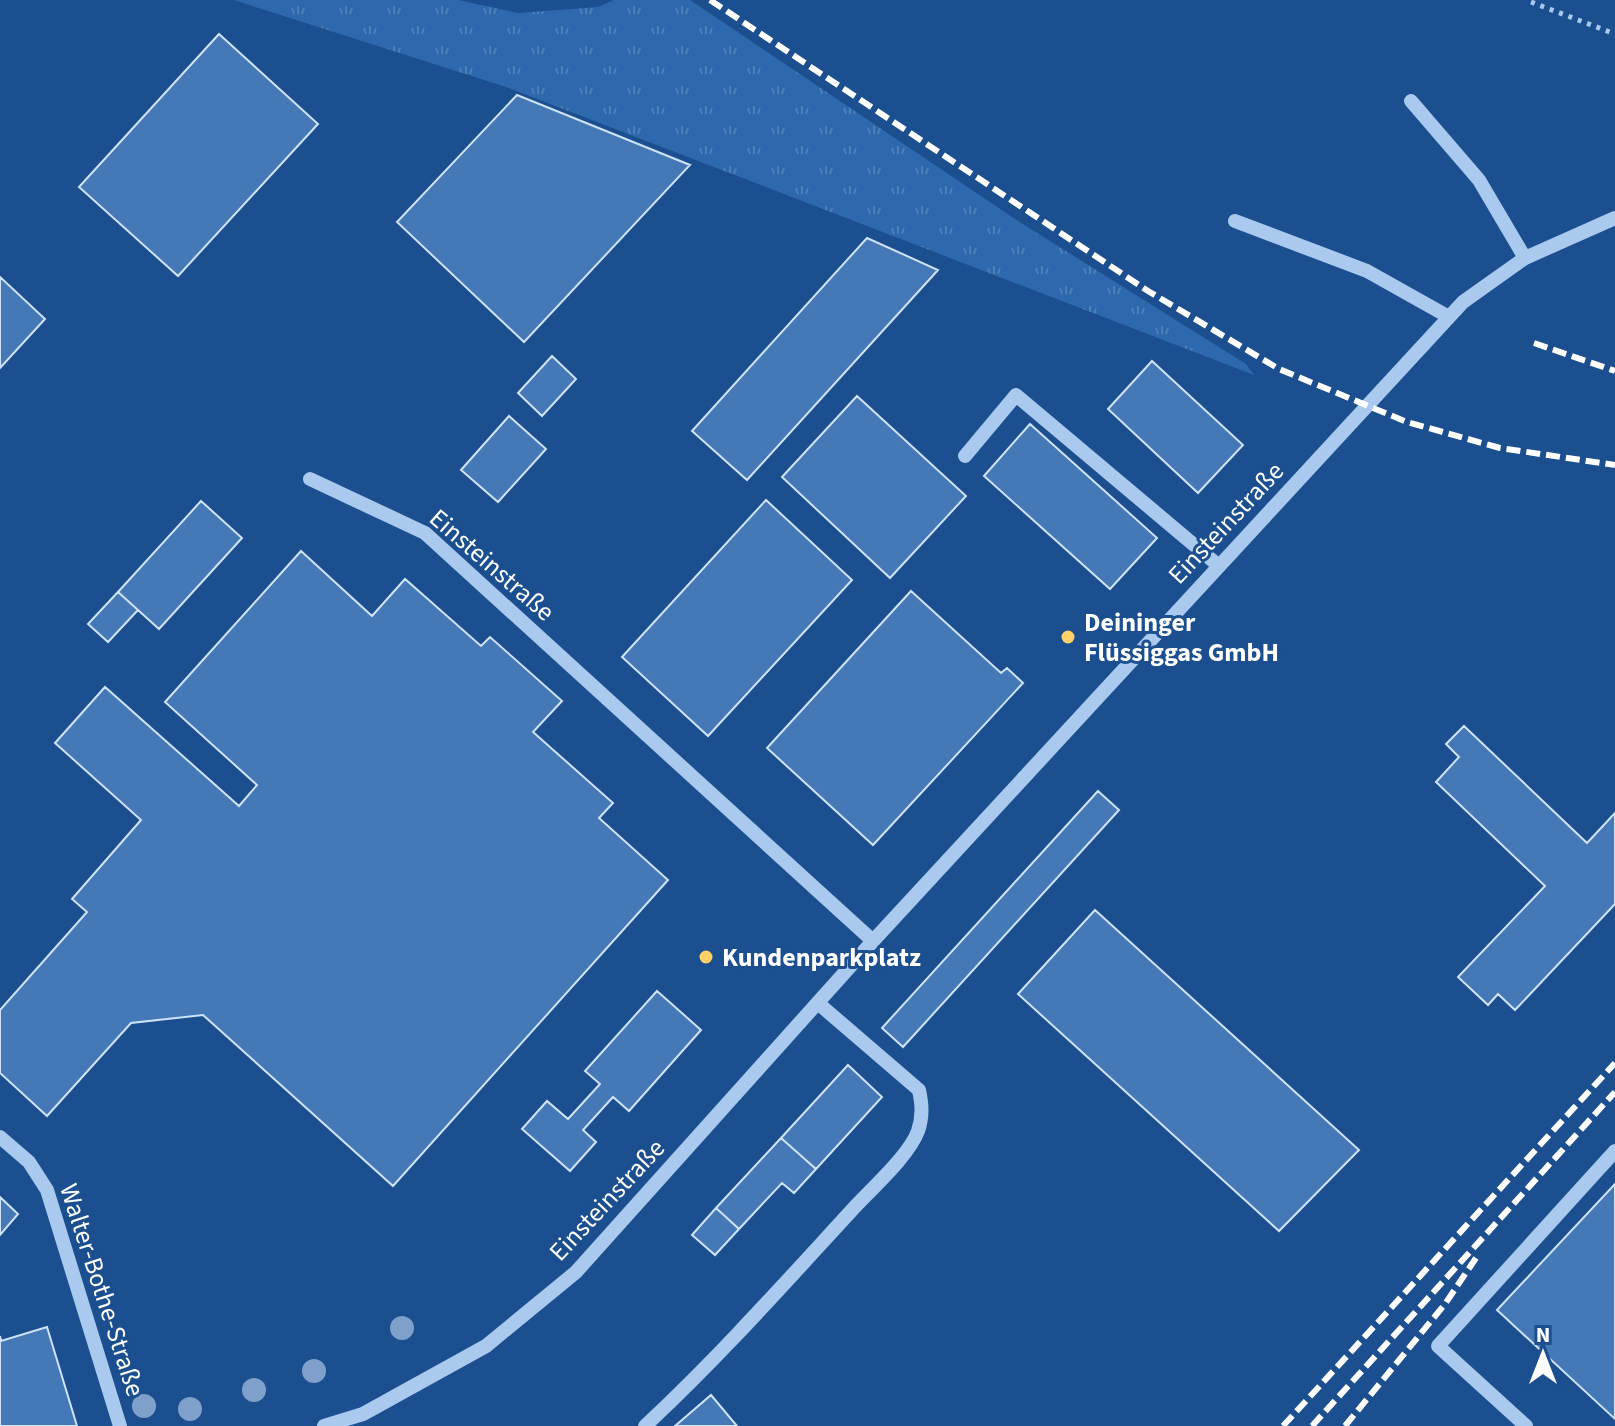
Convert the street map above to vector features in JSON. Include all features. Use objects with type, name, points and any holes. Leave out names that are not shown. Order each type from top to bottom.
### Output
[{"type":"street","points":[[1411,101],[1479,180],[1525,258]]},
{"type":"street","name":"Einsteinstraße","points":[[324,1426],[363,1414],[486,1346],[576,1272],[873,941],[1463,302],[1525,258],[1615,218]]},
{"type":"street","points":[[1235,221],[1367,271],[1449,317]]},
{"type":"street","points":[[965,456],[1016,395],[1219,566]]},
{"type":"street","name":"Einsteinstraße","points":[[310,479],[425,533],[873,941]]},
{"type":"street","points":[[645,1426],[767,1303],[887,1172],[917,1134],[923,1108],[919,1090],[819,1004]]},
{"type":"street","name":"Walter-Bothe-Straße","points":[[0,1137],[29,1162],[47,1190],[120,1426]]},
{"type":"street","points":[[1526,1426],[1438,1346],[1615,1151]]},
{"type":"path","points":[[1531,2],[1615,34]]},
{"type":"green space","points":[[234,0],[458,0],[518,13],[598,7],[614,0],[690,0],[1018,221],[1246,364],[1254,375],[506,87]]},
{"type":"building","points":[[219,34],[318,124],[178,276],[79,187]]},
{"type":"building","points":[[517,95],[690,165],[524,342],[397,222]]},
{"type":"building","points":[[867,238],[938,270],[747,480],[692,431]]},
{"type":"building","points":[[0,277],[45,319],[0,368]]},
{"type":"building","points":[[552,356],[576,379],[542,416],[518,393]]},
{"type":"building","points":[[1152,361],[1243,445],[1198,493],[1108,409]]},
{"type":"building","points":[[857,396],[966,496],[890,578],[782,477]]},
{"type":"building","points":[[509,416],[546,449],[498,502],[461,470]]},
{"type":"building","points":[[1030,424],[1157,538],[1110,589],[984,476]]},
{"type":"building","points":[[766,500],[852,580],[708,736],[622,657]]},
{"type":"building","points":[[201,501],[242,538],[159,629],[118,592]]},
{"type":"building","points":[[301,551],[372,616],[405,579],[481,646],[490,637],[562,701],[533,732],[613,803],[599,818],[668,880],[393,1186],[203,1015],[131,1023],[47,1116],[0,1073],[0,1010],[87,912],[72,899],[141,820],[55,743],[105,687],[239,806],[257,785],[165,702]]},
{"type":"building","points":[[911,591],[1001,673],[1007,668],[1023,683],[873,845],[767,748]]},
{"type":"building","points":[[118,592],[138,610],[108,642],[88,624]]},
{"type":"building","points":[[1464,726],[1587,843],[1615,813],[1615,904],[1515,1010],[1498,994],[1488,1005],[1458,977],[1545,886],[1436,782],[1459,757],[1446,744]]},
{"type":"building","points":[[1098,791],[1119,810],[903,1047],[882,1028]]},
{"type":"building","points":[[1095,910],[1359,1150],[1279,1231],[1018,994]]},
{"type":"building","points":[[657,991],[701,1030],[629,1111],[613,1097],[583,1130],[596,1142],[570,1171],[522,1129],[547,1101],[568,1119],[600,1084],[585,1071]]},
{"type":"building","points":[[848,1065],[882,1097],[816,1169],[781,1138]]},
{"type":"building","points":[[781,1138],[816,1169],[794,1193],[782,1183],[739,1229],[716,1208]]},
{"type":"building","points":[[1615,1184],[1615,1419],[1497,1310]]},
{"type":"building","points":[[0,1197],[18,1214],[0,1235]]},
{"type":"building","points":[[716,1208],[739,1229],[715,1255],[692,1235]]},
{"type":"building","points":[[47,1327],[77,1426],[0,1426],[0,1336],[1,1341]]},
{"type":"building","points":[[711,1395],[737,1426],[675,1426]]},
{"type":"railway","points":[[710,0],[1148,291],[1279,369],[1407,422],[1500,448],[1615,465]]},
{"type":"railway","points":[[1534,343],[1615,371]]},
{"type":"railway","points":[[1283,1426],[1615,1063]]},
{"type":"railway","points":[[1312,1426],[1615,1092]]},
{"type":"railway","points":[[1345,1426],[1445,1304],[1476,1258]]},
{"type":"place","name":"Deininger Flüssiggas GmbH","points":[[1068,637]]},
{"type":"place","name":"Kundenparkplatz","points":[[706,957]]}]
